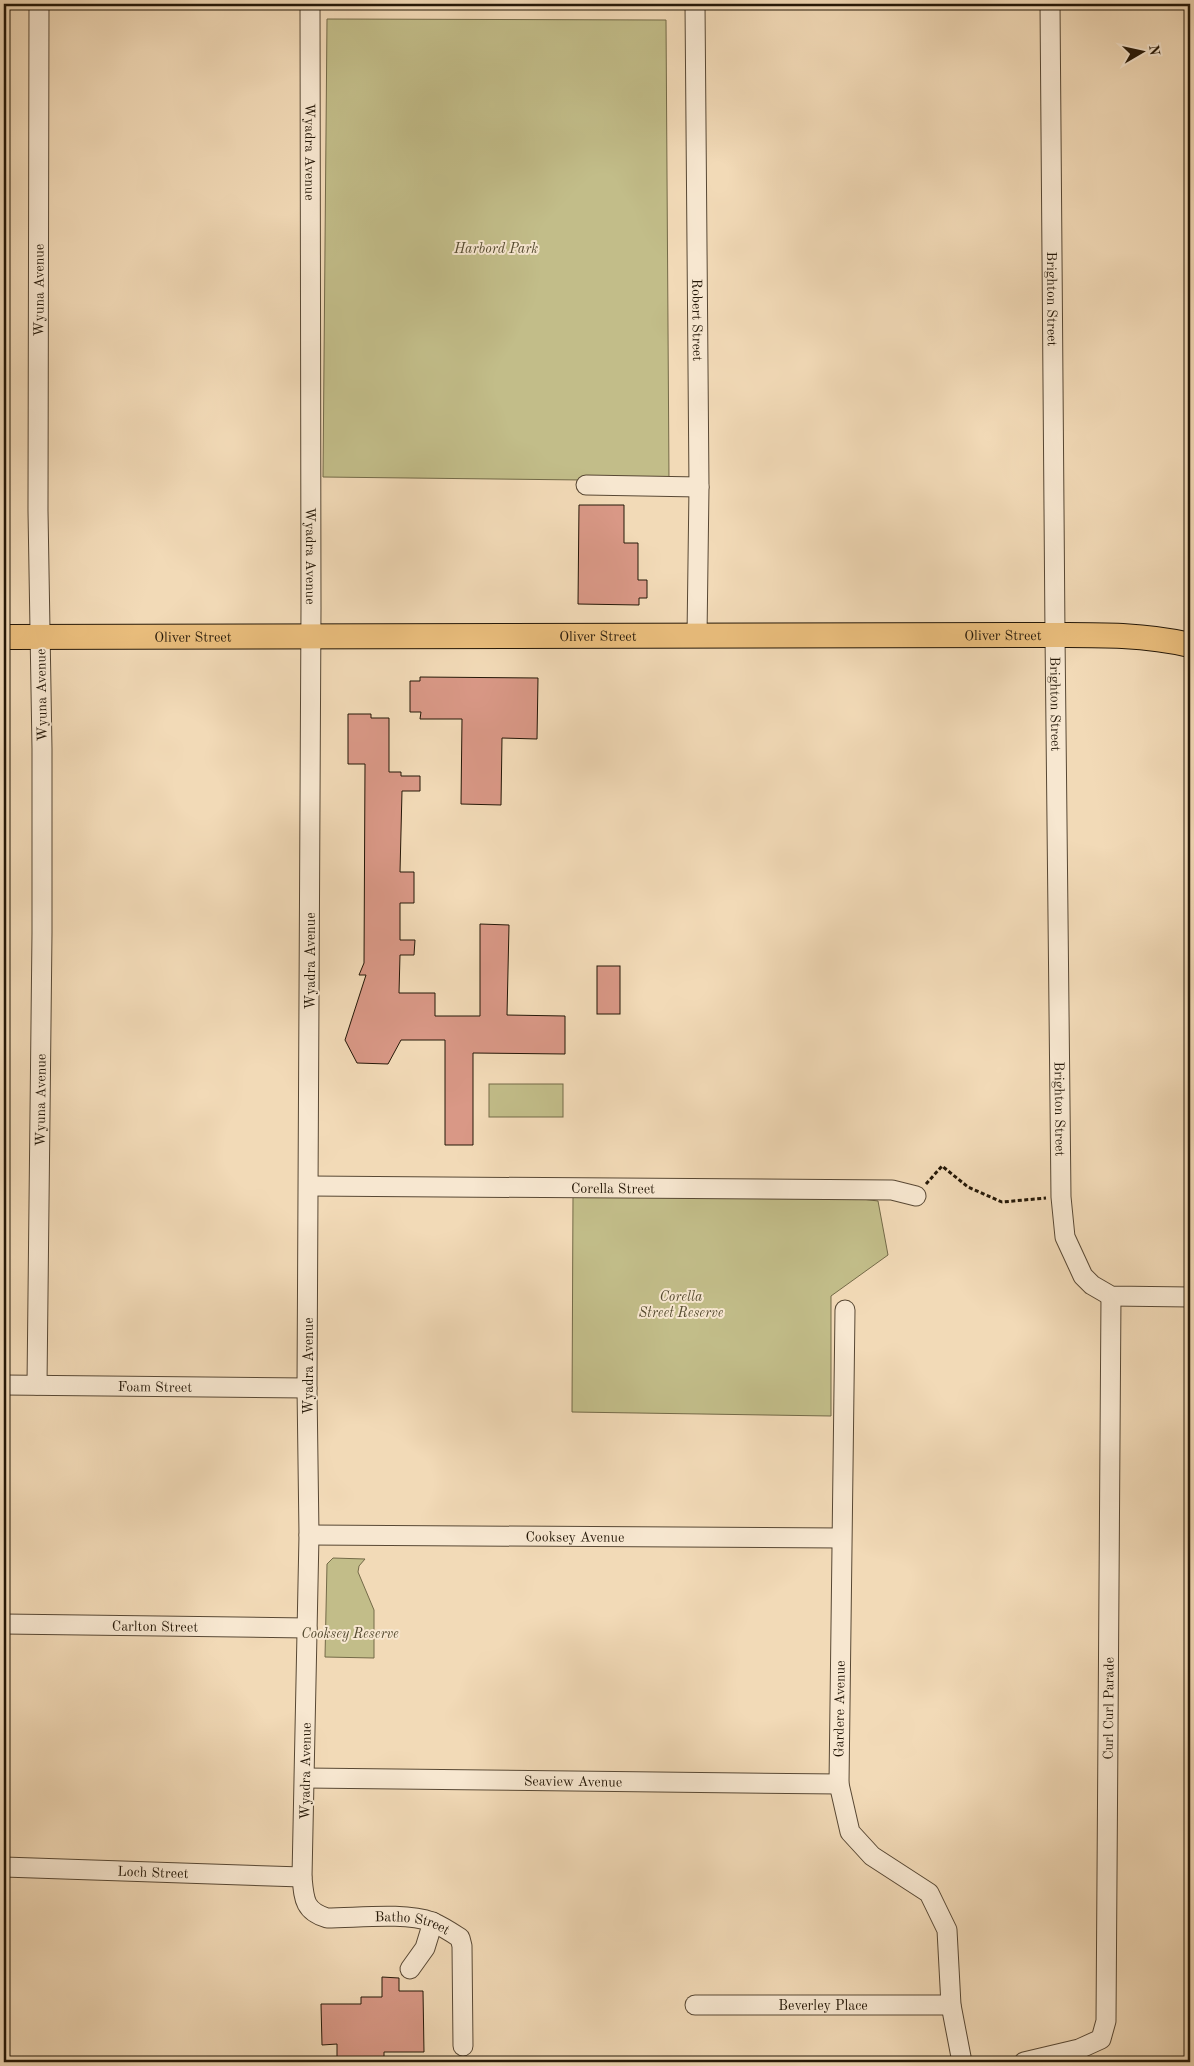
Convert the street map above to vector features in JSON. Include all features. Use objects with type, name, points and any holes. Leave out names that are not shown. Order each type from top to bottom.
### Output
[{"type":"main road","name":"Oliver Street","points":[[4,637],[1054,635],[1130,637],[1190,645]]},
{"type":"street","name":"Wyuna Avenue","points":[[38,1385],[42,933],[41,637],[38,512],[39,4]]},
{"type":"street","name":"Wyadra Avenue","points":[[310,4],[311,635],[307,1388],[309,1535],[302,1877],[304,1900],[315,1914]]},
{"type":"street","name":"Robert Street","points":[[695,4],[699,487],[697,636]]},
{"type":"street","name":"Brighton Street","points":[[1050,4],[1054,635],[1062,1197],[1065,1237],[1083,1276],[1092,1286],[1111,1296]]},
{"type":"street","points":[[586,485],[699,487]]},
{"type":"street","name":"Corella Street","points":[[309,1186],[892,1190],[916,1196]]},
{"type":"street","points":[[1111,1296],[1190,1297]]},
{"type":"street","name":"Curl Curl Parade","points":[[1024,2062],[1079,2049],[1101,2039],[1106,2021],[1111,1296]]},
{"type":"street","name":"Gardere Avenue","points":[[845,1310],[839,1784],[850,1832],[872,1856],[929,1893],[947,1930],[951,2005],[962,2062]]},
{"type":"street","name":"Foam Street","points":[[4,1385],[307,1388]]},
{"type":"street","name":"Cooksey Avenue","points":[[309,1535],[841,1538]]},
{"type":"street","name":"Carlton Street","points":[[4,1624],[307,1628]]},
{"type":"street","name":"Seaview Avenue","points":[[305,1778],[839,1784]]},
{"type":"street","name":"Loch Street","points":[[4,1867],[302,1877]]},
{"type":"street","name":"Batho Street","points":[[315,1914],[327,1918],[407,1917],[436,1924],[460,1938],[462,1946],[463,2046]]},
{"type":"street","points":[[410,1969],[425,1948],[436,1924]]},
{"type":"street","name":"Beverley Place","points":[[695,2005],[951,2005]]},
{"type":"path","points":[[916,1196],[942,1166],[968,1187],[1002,1202],[1062,1197]]},
{"type":"green space","name":"Harbord Park","points":[[327,19],[666,20],[669,481],[323,477]]},
{"type":"green space","points":[[489,1084],[563,1084],[563,1117],[489,1117]]},
{"type":"green space","name":"Corella Street Reserve","points":[[573,1195],[854,1198],[878,1201],[888,1255],[831,1296],[831,1416],[572,1412]]},
{"type":"green space","name":"Cooksey Reserve","points":[[333,1558],[365,1559],[359,1566],[358,1572],[374,1610],[374,1658],[325,1657],[327,1564]]},
{"type":"building","points":[[579,505],[624,505],[624,543],[638,543],[638,580],[647,580],[647,598],[639,598],[639,605],[578,604]]},
{"type":"building","points":[[420,677],[538,678],[537,739],[502,738],[501,805],[461,804],[462,719],[420,719],[421,712],[410,712],[410,681],[420,681]]},
{"type":"building","points":[[348,714],[371,714],[371,718],[389,718],[389,772],[401,772],[401,776],[420,776],[420,791],[402,791],[400,872],[414,872],[414,903],[400,903],[400,940],[415,940],[414,955],[400,955],[399,993],[435,993],[435,1016],[480,1016],[480,924],[509,925],[507,1015],[565,1016],[565,1054],[473,1053],[473,1145],[445,1145],[445,1040],[401,1040],[388,1064],[357,1063],[345,1040],[366,975],[359,975],[364,963],[365,764],[348,764]]},
{"type":"building","points":[[597,966],[620,966],[620,1014],[597,1014]]},
{"type":"building","points":[[382,1977],[399,1978],[399,1991],[423,1991],[424,2052],[384,2052],[384,2062],[337,2062],[337,2044],[322,2045],[321,2004],[361,2004],[361,1997],[382,1997]]}]
